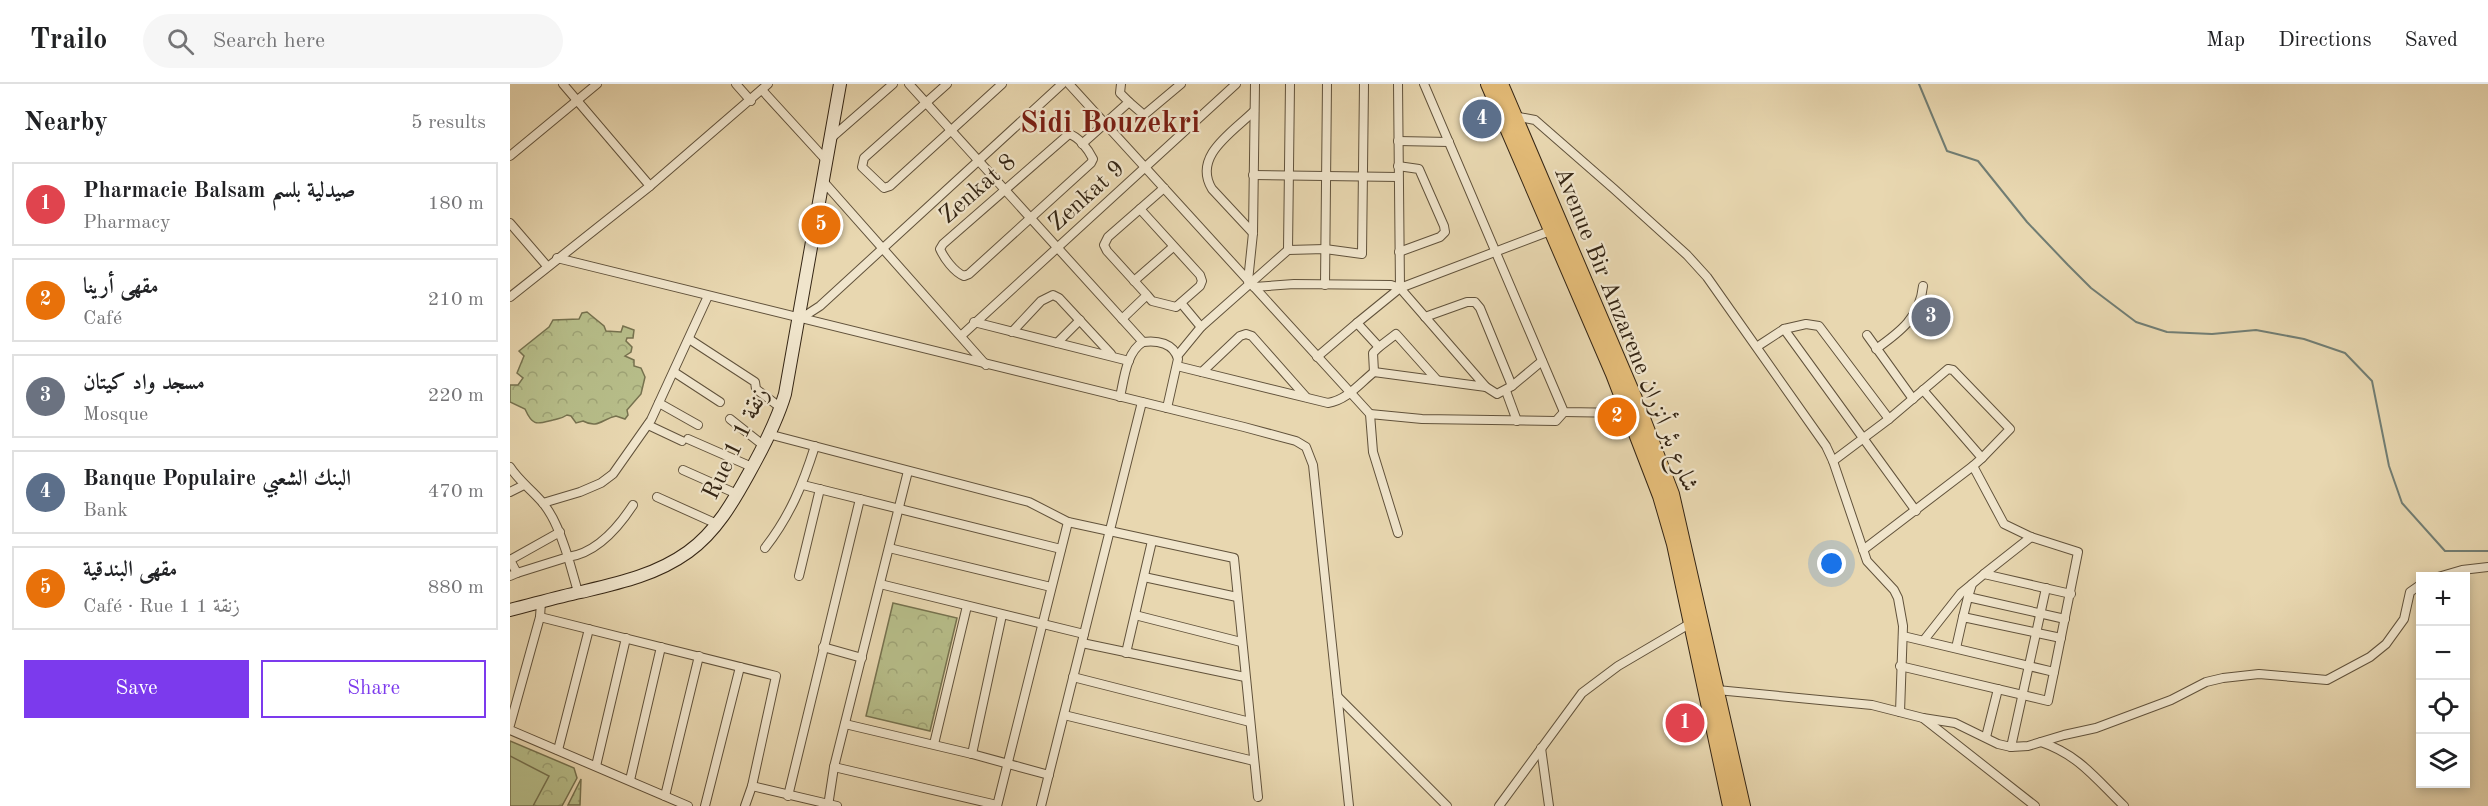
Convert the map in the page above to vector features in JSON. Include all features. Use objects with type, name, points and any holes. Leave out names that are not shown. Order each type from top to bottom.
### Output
[{"type":"main road","name":"Avenue Bir Anzarene شارع بئر أنزران","points":[[1488,84],[1627,413],[1665,512],[1730,806]]},
{"type":"main road","name":"Avenue Bir Anzarene شارع بئر أنزران","points":[[1501,84],[1664,472],[1682,534],[1743,806]]},
{"type":"street","points":[[564,84],[650,186]]},
{"type":"street","points":[[510,156],[597,84]]},
{"type":"street","points":[[736,84],[751,101]]},
{"type":"street","name":"Rue 1 زنقة 1","points":[[510,610],[633,579],[663,567],[688,552],[717,524],[737,494],[781,408],[800,319],[840,84]]},
{"type":"street","points":[[829,139],[893,84]]},
{"type":"street","points":[[909,84],[1143,342]]},
{"type":"street","points":[[947,84],[864,158],[862,167],[884,188],[890,186],[1002,84]]},
{"type":"street","points":[[800,319],[820,306],[1062,84]]},
{"type":"street","points":[[1069,84],[1370,414],[1373,452],[1398,533]]},
{"type":"street","points":[[1120,86],[1120,93],[1144,115],[1181,84]]},
{"type":"street","name":"Zenkat 9","points":[[962,335],[1236,84]]},
{"type":"street","points":[[1251,284],[1255,84]]},
{"type":"street","points":[[1288,250],[1290,84]]},
{"type":"street","points":[[1325,285],[1327,84]]},
{"type":"street","points":[[1167,408],[1178,355],[1201,327],[1288,250],[1325,249],[1362,254],[1364,84]]},
{"type":"street","points":[[1398,84],[1400,288]]},
{"type":"street","points":[[1424,84],[1564,412]]},
{"type":"street","points":[[510,297],[546,266],[650,186],[765,87],[826,160]]},
{"type":"street","points":[[1029,218],[1091,163],[1093,159],[1091,154],[1082,144],[1129,102]]},
{"type":"street","points":[[1253,233],[1212,189],[1205,169],[1212,152],[1254,111]]},
{"type":"street","points":[[1514,116],[1535,120],[1687,255],[1707,277],[1758,346],[1814,428],[1833,461],[1863,550],[1872,567],[1894,590],[1898,598],[1903,636],[1900,666],[1900,712]]},
{"type":"street","name":"Zenkat 8","points":[[1029,218],[964,276],[959,274],[940,249],[1069,134],[1082,144]]},
{"type":"street","points":[[1398,141],[1449,142]]},
{"type":"street","points":[[1398,166],[1419,169],[1445,232],[1440,237],[1400,252]]},
{"type":"street","points":[[1253,174],[1398,177]]},
{"type":"street","points":[[822,180],[962,335],[986,365]]},
{"type":"street","points":[[1164,188],[1108,237],[1104,245],[1147,298],[1182,306],[1201,327]]},
{"type":"street","points":[[1140,209],[1200,275],[1202,281],[1200,286],[1182,306]]},
{"type":"street","points":[[510,223],[546,266]]},
{"type":"street","points":[[1317,357],[1400,288],[1550,231]]},
{"type":"street","points":[[1134,281],[1173,247]]},
{"type":"street","points":[[557,258],[1167,408],[1296,441],[1305,447],[1313,465],[1349,806]]},
{"type":"street","points":[[1251,284],[1391,285],[1400,288],[1486,387],[1497,394],[1509,389],[1542,361]]},
{"type":"street","points":[[1876,349],[1898,334],[1914,317],[1923,286]]},
{"type":"street","points":[[543,503],[580,492],[609,479],[648,425],[708,296]]},
{"type":"street","points":[[1012,332],[1041,301],[1050,296],[1059,298],[1111,355]]},
{"type":"street","points":[[1122,319],[1147,298]]},
{"type":"street","points":[[1425,317],[1467,302],[1474,302],[1480,308],[1509,389],[1517,421]]},
{"type":"street","points":[[1057,343],[1080,320]]},
{"type":"street","points":[[975,321],[1129,361]]},
{"type":"street","points":[[1357,323],[1379,347]]},
{"type":"street","points":[[1758,346],[1784,329],[1806,324],[1819,326],[1888,419]]},
{"type":"street","points":[[1784,329],[1916,511]]},
{"type":"street","points":[[1202,372],[1240,336],[1246,334],[1252,336],[1307,398]]},
{"type":"street","points":[[1374,372],[1373,353],[1396,334],[1437,380]]},
{"type":"street","points":[[1867,335],[1913,399]]},
{"type":"street","points":[[689,339],[755,382],[756,389],[781,408]]},
{"type":"street","points":[[1120,397],[1129,361],[1136,348],[1143,342],[1162,343],[1172,348],[1178,355]]},
{"type":"street","points":[[1177,366],[1328,403],[1338,401],[1350,393],[1374,372],[1486,387]]},
{"type":"street","points":[[1833,461],[1948,369],[1953,370],[2010,429],[1973,466],[1863,550]]},
{"type":"street","points":[[674,372],[720,402]]},
{"type":"street","points":[[1923,390],[1982,458]]},
{"type":"street","points":[[1041,806],[1142,402]]},
{"type":"street","points":[[659,403],[698,424]]},
{"type":"street","points":[[1370,414],[1422,419],[1556,421],[1564,412],[1627,413]]},
{"type":"street","points":[[730,418],[766,439],[815,446],[1029,502],[1068,522],[1234,558],[1258,797]]},
{"type":"street","points":[[648,425],[752,467]]},
{"type":"street","points":[[765,548],[784,523],[803,485],[815,446]]},
{"type":"street","points":[[1900,666],[2048,701],[2078,552],[2031,537],[2004,524],[1973,466]]},
{"type":"street","points":[[510,467],[524,485],[543,503],[560,532],[578,592]]},
{"type":"street","points":[[683,470],[737,494]]},
{"type":"street","points":[[752,786],[831,805],[834,767],[908,471]]},
{"type":"street","points":[[510,492],[524,485]]},
{"type":"street","points":[[803,485],[1061,549]]},
{"type":"street","points":[[799,576],[820,489]]},
{"type":"street","points":[[657,497],[717,524]]},
{"type":"street","points":[[788,796],[860,499]]},
{"type":"street","points":[[560,532],[510,560],[514,574],[578,555],[604,540],[633,505]]},
{"type":"street","points":[[834,767],[997,806],[1068,522]]},
{"type":"street","points":[[1924,640],[1961,593],[2031,537]]},
{"type":"street","points":[[1126,653],[1152,541]]},
{"type":"street","points":[[889,548],[1050,587]]},
{"type":"street","points":[[2454,572],[2488,567]]},
{"type":"street","points":[[1984,574],[2071,594]]},
{"type":"street","points":[[1144,577],[1238,597]]},
{"type":"street","points":[[880,584],[1042,624],[1126,653],[1245,677]]},
{"type":"street","points":[[1956,648],[1972,584]]},
{"type":"street","points":[[2010,747],[2046,588]]},
{"type":"street","points":[[1717,690],[1848,702],[1900,712],[1955,723],[1998,744],[2010,747],[2096,729],[2215,680],[2259,674],[2326,680],[2370,657],[2386,644],[2404,619],[2410,592],[2416,588]]},
{"type":"street","points":[[1968,597],[2065,619]]},
{"type":"street","points":[[510,725],[540,617],[541,602]]},
{"type":"street","points":[[934,744],[968,606]]},
{"type":"street","points":[[972,754],[1002,615]]},
{"type":"street","points":[[1135,615],[1241,642]]},
{"type":"street","points":[[1964,616],[2061,638]]},
{"type":"street","points":[[540,617],[776,676],[752,786],[745,806]]},
{"type":"street","points":[[1499,806],[1582,693],[1618,666],[1691,623]]},
{"type":"street","points":[[558,750],[589,629]]},
{"type":"street","points":[[1903,636],[2054,672]]},
{"type":"street","points":[[596,766],[626,638]]},
{"type":"street","points":[[630,780],[660,647]]},
{"type":"street","points":[[823,647],[861,658]]},
{"type":"street","points":[[665,796],[699,656]]},
{"type":"street","points":[[705,806],[740,667]]},
{"type":"street","points":[[1074,677],[1250,722]]},
{"type":"street","points":[[1986,738],[1998,689]]},
{"type":"street","points":[[1338,697],[1447,806]]},
{"type":"street","points":[[1064,716],[1254,761]]},
{"type":"street","points":[[1923,718],[2035,806]]},
{"type":"street","points":[[845,724],[934,744],[1049,775]]},
{"type":"street","points":[[510,730],[688,806]]},
{"type":"street","points":[[2040,742],[2060,748],[2077,759],[2124,806]]},
{"type":"street","points":[[1541,748],[1549,806]]},
{"type":"green space","points":[[587,312],[604,326],[606,331],[621,332],[623,326],[634,330],[633,338],[627,338],[626,341],[632,347],[631,352],[625,356],[634,360],[634,366],[641,368],[645,377],[641,394],[627,410],[628,415],[625,419],[616,416],[596,424],[583,421],[576,423],[571,416],[567,415],[536,423],[530,419],[525,409],[510,402],[510,385],[518,385],[523,378],[517,373],[524,356],[519,351],[549,327],[553,320],[579,319],[582,313]]},
{"type":"green space","points":[[893,603],[957,618],[930,731],[866,716]]},
{"type":"green space","points":[[510,741],[574,768],[577,778],[562,806],[510,806]]},
{"type":"green space","points":[[510,756],[549,776],[533,806],[510,806]]},
{"type":"green space","points":[[581,779],[580,805],[568,805]]},
{"type":"waterway","points":[[1919,84],[1947,151],[1978,161],[2027,222],[2068,265],[2091,288],[2136,322],[2167,332],[2212,334],[2256,330],[2304,339],[2345,353],[2372,381],[2389,466],[2402,503],[2445,551],[2488,551]]},
{"type":"place","name":"Banque Populaire البنك الشعبي","points":[[1482,119]]},
{"type":"place","name":"مقهى البندقية","points":[[821,225]]},
{"type":"place","name":"مسجد واد كيتان","points":[[1931,317]]},
{"type":"place","name":"مقهى أرينا","points":[[1617,417]]},
{"type":"place","name":"Pharmacie Balsam صيدلية بلسم","points":[[1685,723]]},
{"type":"district","name":"Sidi Bouzekri","points":[[1110,122]]}]
